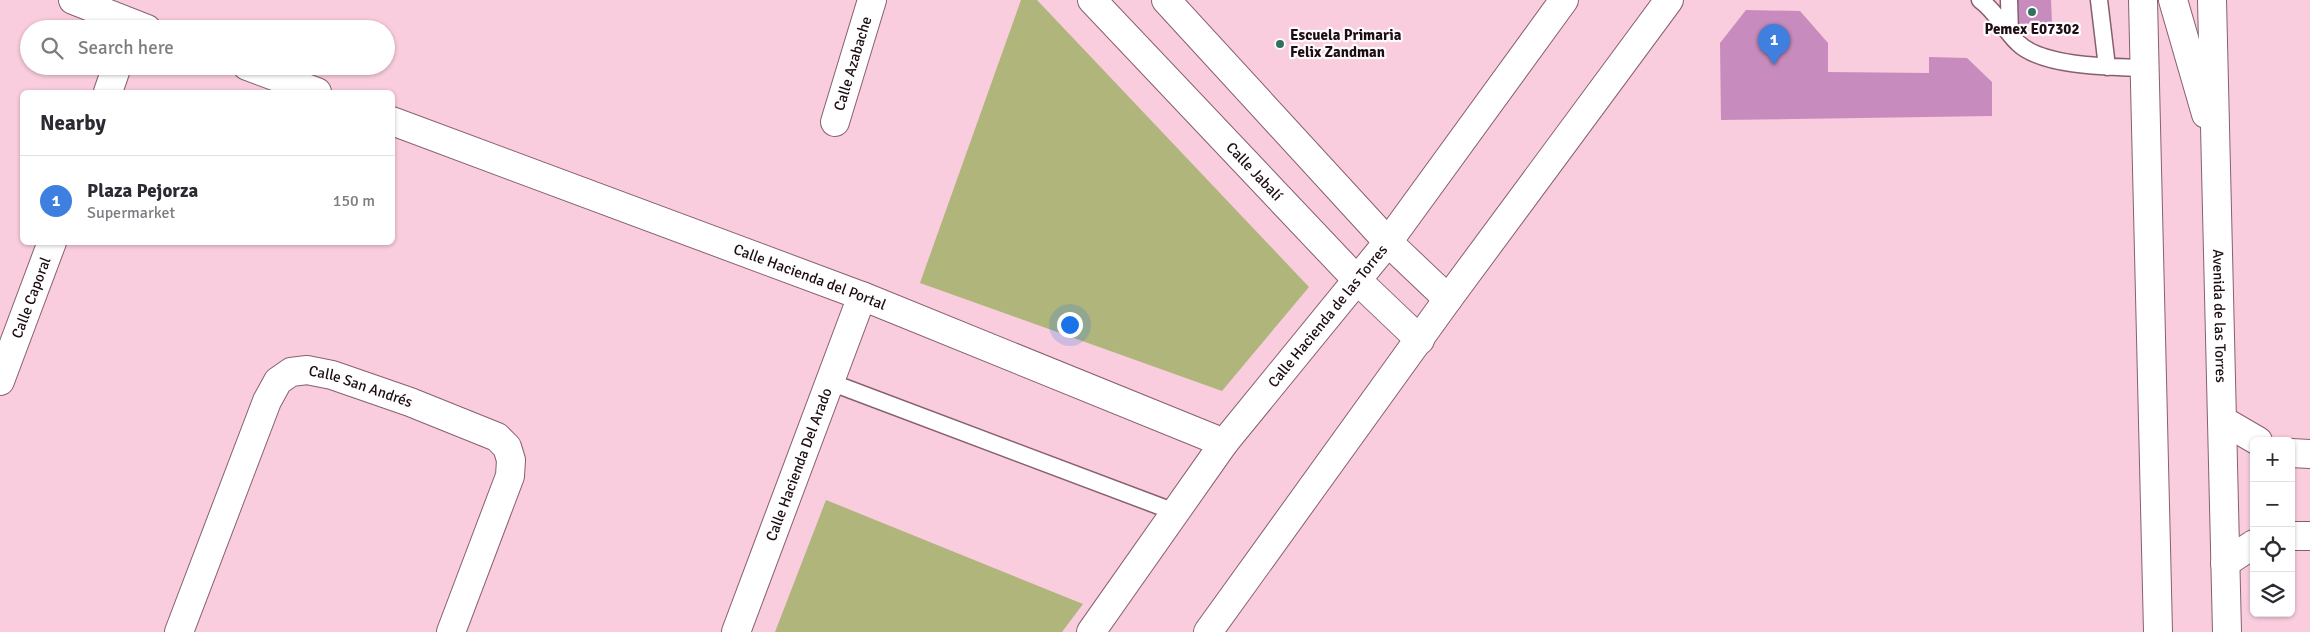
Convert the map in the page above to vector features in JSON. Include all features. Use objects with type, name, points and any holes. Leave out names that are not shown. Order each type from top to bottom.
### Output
[{"type":"main road","points":[[73,0],[120,20]]},
{"type":"main road","name":"Calle Jabalí","points":[[1092,0],[1357,280],[1420,340]]},
{"type":"main road","points":[[1166,0],[1388,242],[1448,299]]},
{"type":"main road","name":"Calle Hacienda de las Torres","points":[[1091,632],[1224,443],[1388,242],[1564,0]]},
{"type":"main road","points":[[1208,632],[1448,299],[1670,0]]},
{"type":"main road","points":[[2143,0],[2158,632]]},
{"type":"main road","points":[[2172,0],[2217,151]]},
{"type":"main road","name":"Avenida de las Torres","points":[[2212,0],[2227,632]]},
{"type":"main road","name":"Calle Azabache","points":[[835,122],[865,2]]},
{"type":"main road","points":[[109,90],[114,75]]},
{"type":"main road","points":[[271,75],[312,90]]},
{"type":"main road","name":"Calle Hacienda del Portal","points":[[395,122],[862,296],[1224,443]]},
{"type":"main road","name":"Calle Caporal","points":[[0,381],[51,245]]},
{"type":"main road","name":"Calle Hacienda Del Arado","points":[[736,632],[862,296]]},
{"type":"main road","name":"Calle San Andrés","points":[[179,632],[267,401],[278,382],[291,372],[307,370],[332,375],[454,419],[497,437],[507,447],[512,460],[510,476],[451,632]]},
{"type":"main road","points":[[2222,420],[2251,437]]},
{"type":"main road","points":[[2295,453],[2310,454]]},
{"type":"main road","points":[[2295,536],[2310,536]]},
{"type":"main road","points":[[2225,563],[2250,547]]},
{"type":"lane","points":[[1980,0],[1991,8],[2018,44],[2036,55],[2107,67],[2145,68]]},
{"type":"lane","points":[[2009,0],[2010,34]]},
{"type":"lane","points":[[2099,0],[2107,67]]},
{"type":"lane","points":[[830,382],[1175,512]]},
{"type":"green space","points":[[1021,0],[1037,0],[1309,287],[1222,391],[920,283]]},
{"type":"green space","points":[[826,500],[1083,604],[1062,632],[775,632]]},
{"type":"building","name":"Pemex E07302","points":[[2012,0],[2051,0],[2052,23],[2012,24]]},
{"type":"building","points":[[1746,10],[1800,11],[1828,43],[1828,72],[1929,73],[1929,57],[1967,58],[1992,82],[1992,116],[1721,120],[1720,43]]},
{"type":"place","name":"Pemex E07302","points":[[2032,12]]},
{"type":"place","name":"Escuela Primaria Felix Zandman","points":[[1280,44]]},
{"type":"place","name":"Plaza Pejorza","points":[[1774,65]]}]
